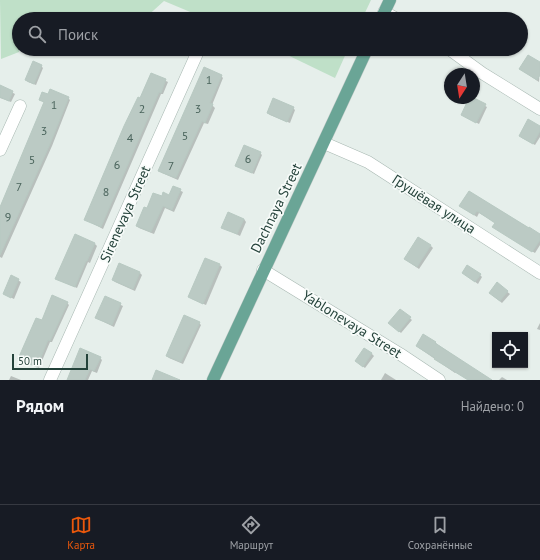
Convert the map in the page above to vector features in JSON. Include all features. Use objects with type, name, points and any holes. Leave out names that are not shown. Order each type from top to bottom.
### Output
[{"type":"main road","points":[[385,12],[390,0]]},
{"type":"main road","name":"Dachnaya Street","points":[[213,380],[364,56]]},
{"type":"street","name":"Sirenevaya Street","points":[[50,380],[196,56]]},
{"type":"street","points":[[459,56],[482,73],[540,109]]},
{"type":"street","points":[[0,150],[20,106]]},
{"type":"street","name":"Грушёвая улица","points":[[324,143],[368,162],[540,273]]},
{"type":"street","name":"Yablonevaya Street","points":[[263,270],[440,380]]},
{"type":"green space","points":[[0,0],[371,0],[365,12],[190,12],[164,1],[152,12],[12,12],[12,55],[1,59]]},
{"type":"green space","points":[[289,56],[345,56],[335,78]]},
{"type":"building","points":[[528,55],[540,62],[540,75],[537,80],[519,69]]},
{"type":"building","points":[[33,61],[42,65],[34,84],[25,80]]},
{"type":"building","points":[[204,67],[222,75],[210,103],[213,104],[205,123],[202,121],[176,178],[158,171]]},
{"type":"building","points":[[151,73],[166,79],[101,227],[84,220],[124,126],[138,97],[140,98]]},
{"type":"building","points":[[0,85],[13,91],[9,101],[0,97]]},
{"type":"building","points":[[50,89],[69,97],[50,144],[0,255],[0,207],[44,102],[39,100],[42,92],[48,94]]},
{"type":"building","points":[[273,98],[294,107],[287,122],[267,113]]},
{"type":"building","points":[[480,101],[486,104],[476,123],[461,115],[466,104],[480,104]]},
{"type":"building","points":[[528,119],[540,126],[540,131],[533,144],[519,136]]},
{"type":"building","points":[[244,145],[261,152],[252,173],[235,166]]},
{"type":"building","points":[[173,186],[181,189],[172,210],[163,206],[151,232],[136,226],[144,207],[147,208],[153,193],[162,196],[163,192],[169,195]]},
{"type":"building","points":[[469,191],[540,234],[540,240],[532,252],[492,227],[495,223],[477,211],[474,215],[459,206]]},
{"type":"building","points":[[228,212],[244,219],[237,234],[221,228]]},
{"type":"building","points":[[75,234],[95,243],[75,287],[55,279]]},
{"type":"building","points":[[418,237],[431,245],[417,267],[404,259]]},
{"type":"building","points":[[205,258],[220,264],[203,304],[188,297]]},
{"type":"building","points":[[119,263],[140,272],[133,289],[112,280]]},
{"type":"building","points":[[467,265],[481,274],[475,282],[462,273]]},
{"type":"building","points":[[11,275],[19,279],[11,298],[3,294]]},
{"type":"building","points":[[497,282],[508,291],[500,301],[489,293]]},
{"type":"building","points":[[52,295],[68,302],[50,341],[48,340],[37,367],[18,359],[36,318],[42,320]]},
{"type":"building","points":[[105,296],[121,303],[112,325],[95,318]]},
{"type":"building","points":[[400,309],[411,317],[399,332],[388,323]]},
{"type":"building","points":[[184,315],[200,322],[181,362],[166,356]]},
{"type":"building","points":[[423,334],[492,380],[468,380],[434,359],[435,358],[416,346]]},
{"type":"building","points":[[80,348],[101,357],[94,371],[90,369],[85,380],[67,380]]},
{"type":"building","points":[[364,348],[372,353],[363,367],[355,361]]},
{"type":"building","points":[[156,370],[180,380],[152,380]]}]
